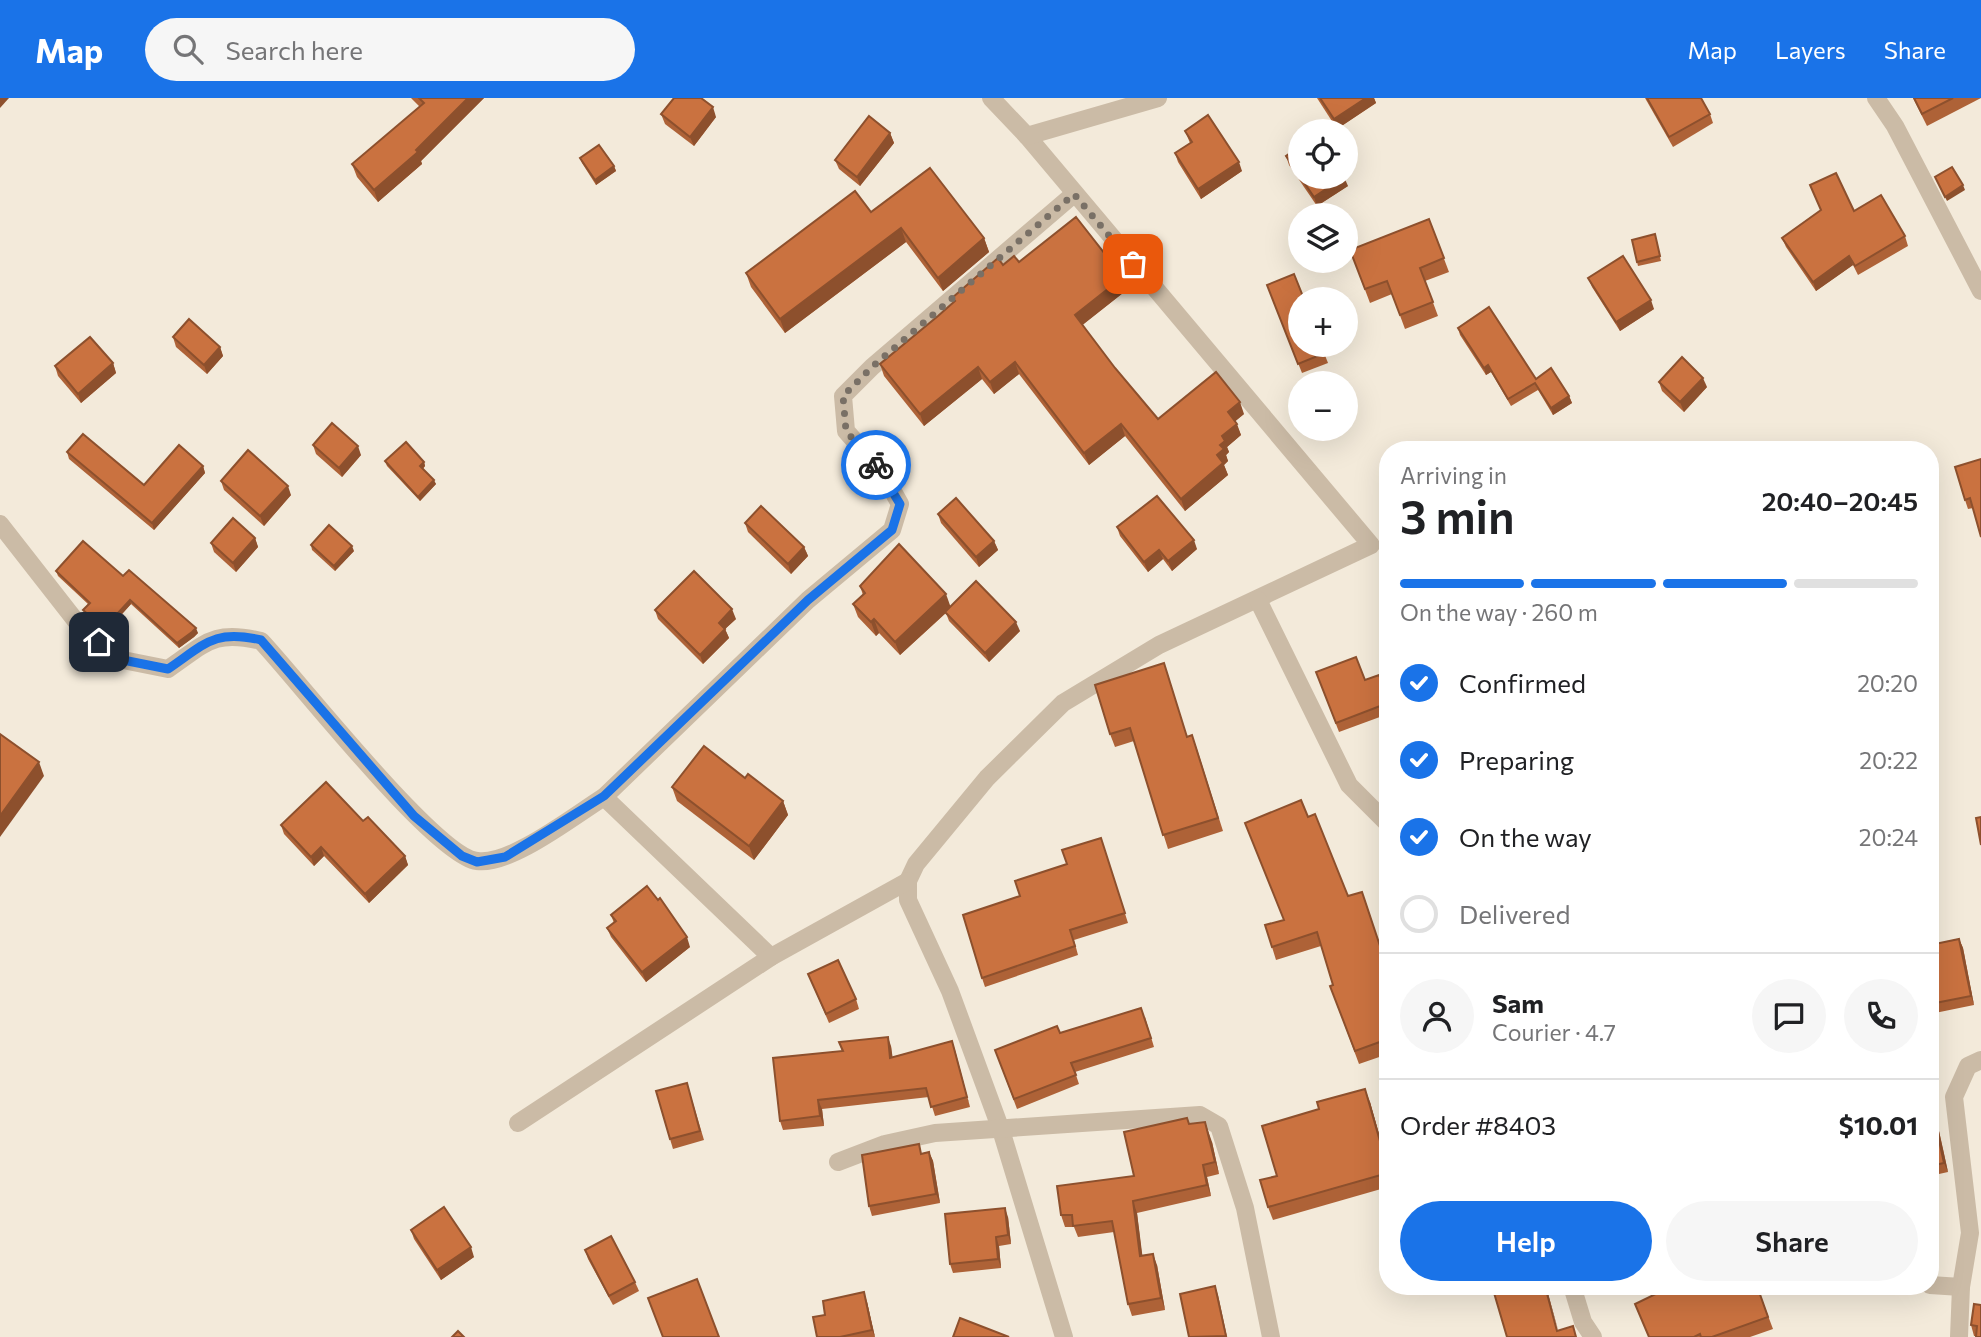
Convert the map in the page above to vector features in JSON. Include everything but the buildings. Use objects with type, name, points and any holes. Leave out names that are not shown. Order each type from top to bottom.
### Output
[{"type":"street","points":[[991,98],[1027,136],[1074,194],[1379,544],[1159,645],[1057,708],[987,778],[916,864],[908,881],[908,900],[950,991],[1001,1130],[1064,1337]]},
{"type":"street","points":[[1027,136],[1158,98]]},
{"type":"street","points":[[1876,98],[1895,126],[1981,291]]},
{"type":"street","points":[[0,524],[79,625],[118,659],[168,669],[214,638],[235,634],[261,640],[414,816],[462,856],[477,862],[505,857],[604,796],[808,600],[892,530],[900,504],[882,472],[846,431],[843,396],[872,367],[1074,194]]},
{"type":"street","points":[[1258,600],[1349,785],[1379,815]]},
{"type":"street","points":[[604,796],[771,957]]},
{"type":"street","points":[[518,1124],[771,957],[908,881]]},
{"type":"street","points":[[1959,1337],[1961,1287],[1970,1233],[1954,1097],[1968,1066],[1981,1060]]},
{"type":"street","points":[[838,1162],[884,1144],[935,1133],[1199,1115],[1219,1126],[1245,1208],[1271,1337]]},
{"type":"street","points":[[1939,1286],[1961,1287]]},
{"type":"street","points":[[1575,1295],[1583,1322],[1593,1337]]},
{"type":"way so far","points":[[876,465],[846,431],[843,396],[872,367],[1074,194],[1133,264]]},
{"type":"route","points":[[99,642],[118,659],[155,669],[168,669],[214,638],[235,634],[261,640],[414,816],[462,856],[477,862],[505,857],[604,796],[808,600],[892,530],[900,504],[876,465]]}]
